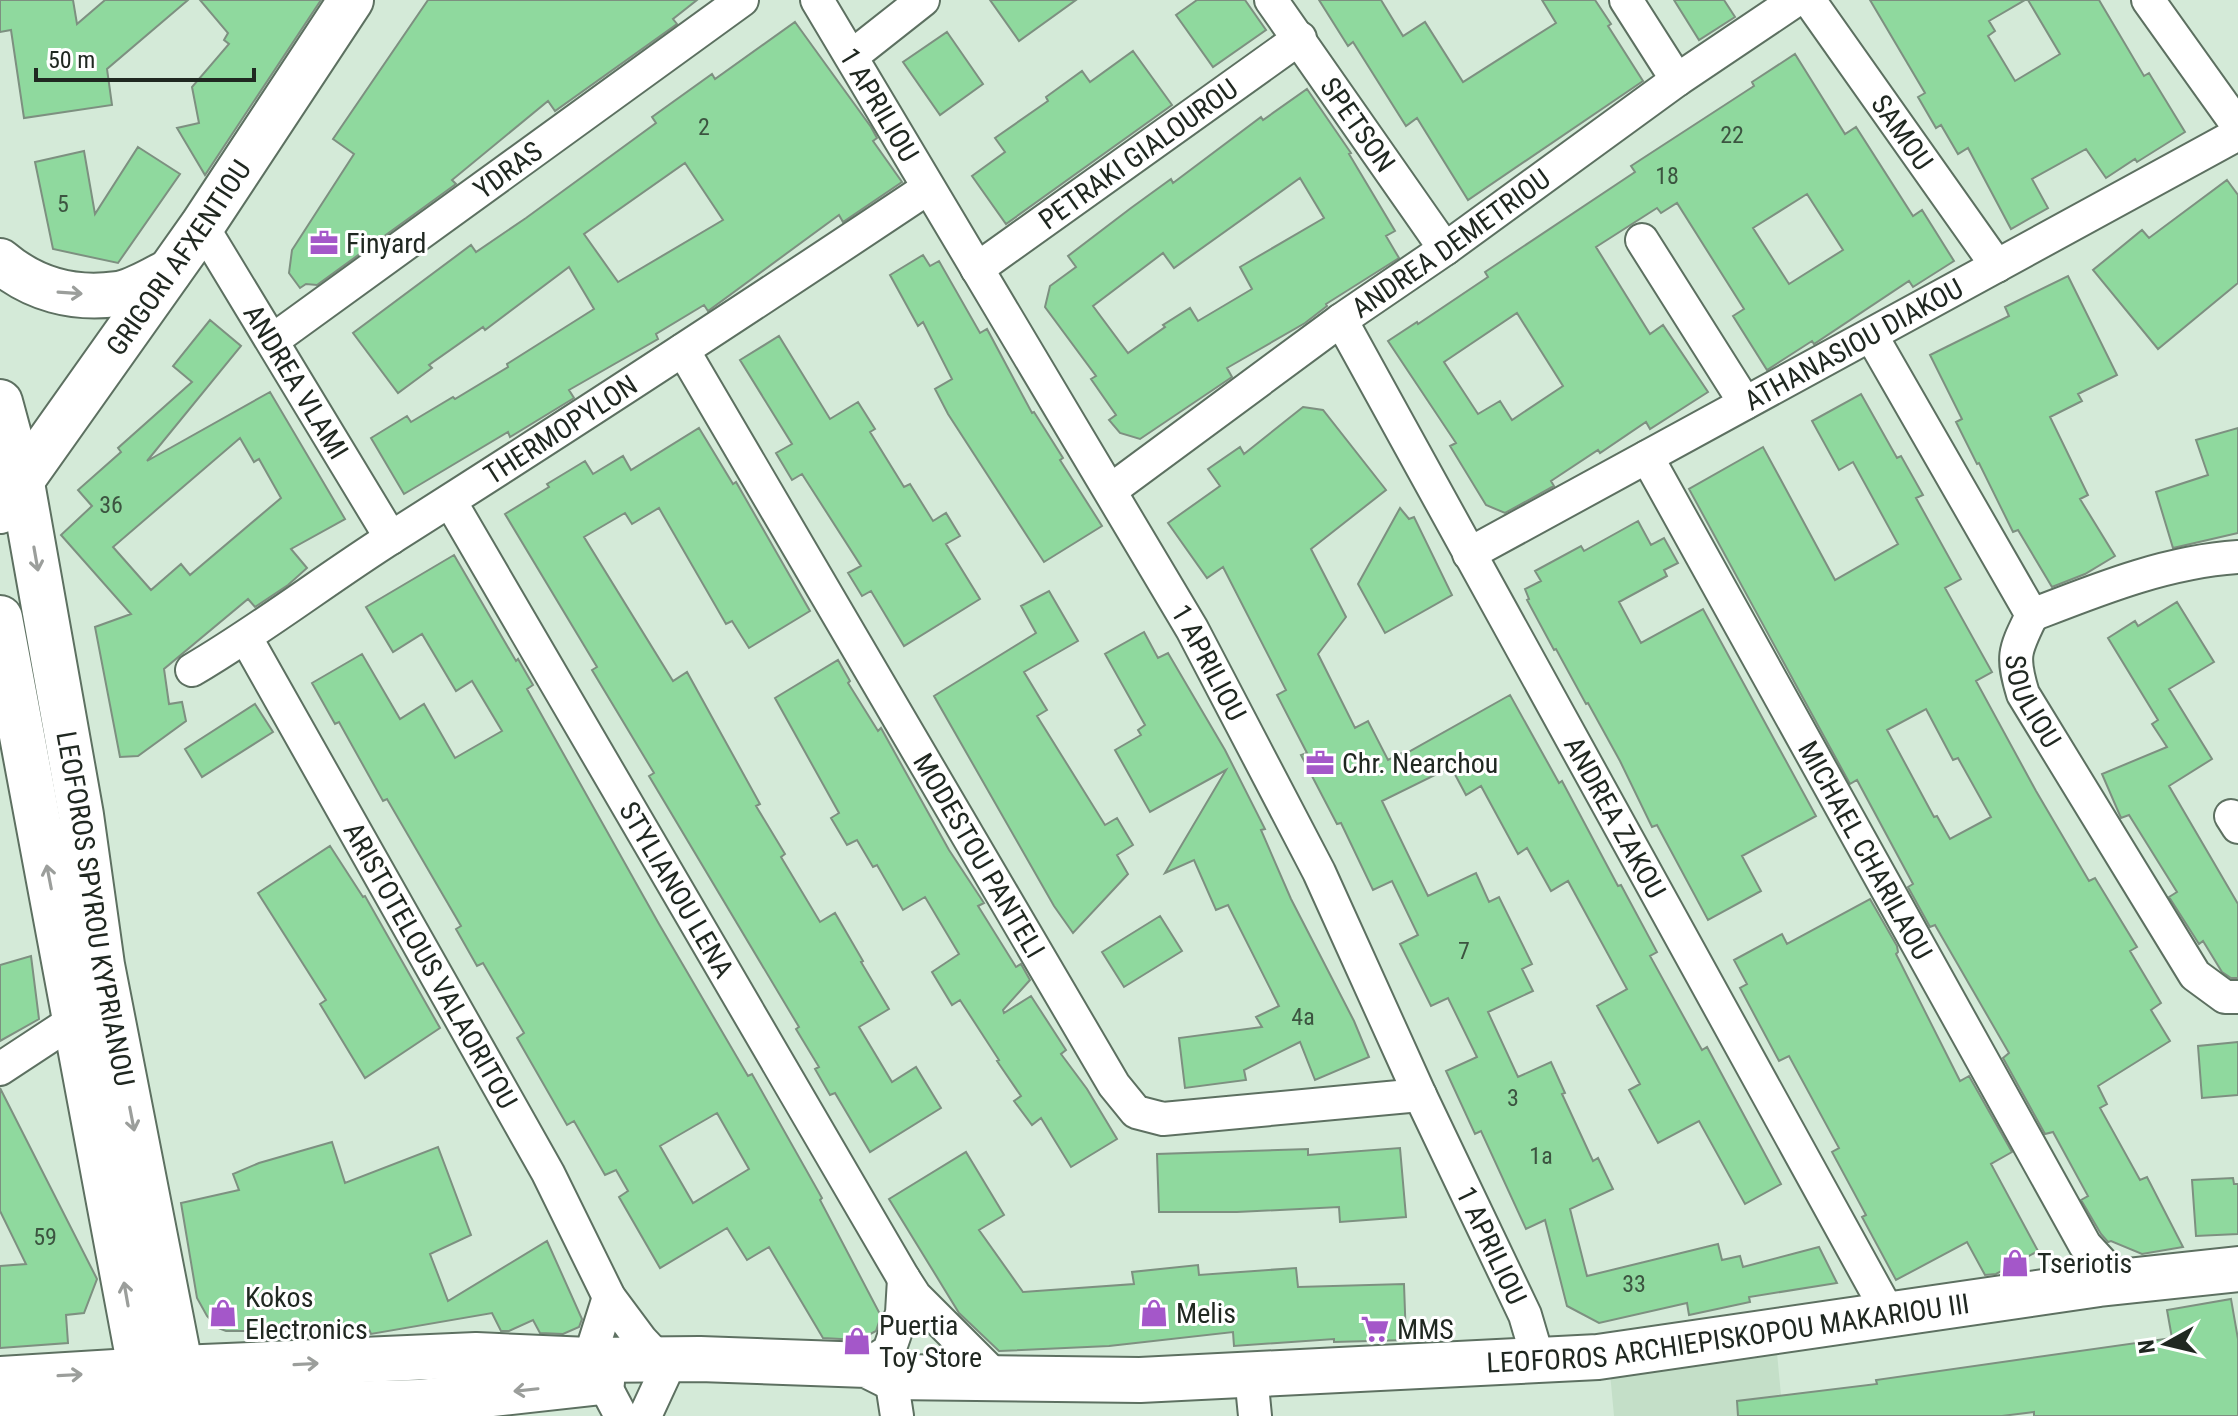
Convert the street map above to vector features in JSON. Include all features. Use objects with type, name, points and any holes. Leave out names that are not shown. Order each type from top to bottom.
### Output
[{"type":"main road","name":"GRIGORI AFXENTIOU","points":[[11,497],[202,226],[351,0]]},
{"type":"main road","points":[[0,261],[15,274],[55,292],[79,294],[119,294],[169,272]]},
{"type":"main road","name":"LEOFOROS SPYROU KYPRIANOU","points":[[0,402],[11,497],[81,815],[166,1397]]},
{"type":"main road","name":"LEOFOROS SPYROU KYPRIANOU","points":[[0,618],[12,736],[166,1397]]},
{"type":"main road","name":"LEOFOROS ARCHIEPISKOPOU MAKARIOU III","points":[[0,1379],[166,1397],[412,1409],[605,1386],[661,1366],[714,1376],[787,1363],[885,1386],[997,1378],[1140,1380],[1253,1396],[1538,1359],[1598,1357],[2066,1289],[2238,1269]]},
{"type":"main road","name":"LEOFOROS ARCHIEPISKOPOU MAKARIOU III","points":[[1,1416],[476,1355],[605,1386]]},
{"type":"street","name":"YDRAS","points":[[273,340],[742,0]]},
{"type":"street","name":"1 APRILIOU","points":[[817,0],[1192,629],[1319,872],[1420,1095],[1525,1315],[1538,1359]]},
{"type":"street","points":[[852,56],[923,0]]},
{"type":"street","name":"SPETSON","points":[[1271,0],[1445,249]]},
{"type":"street","points":[[1626,0],[1677,80]]},
{"type":"street","name":"ANDREA DEMETRIOU","points":[[1111,490],[1341,320],[1445,249],[1677,80],[1796,0]]},
{"type":"street","name":"SAMOU","points":[[1809,0],[1997,266]]},
{"type":"street","points":[[2148,0],[2238,126]]},
{"type":"street","name":"PETRAKI GIALOUROU","points":[[977,269],[1300,38]]},
{"type":"street","name":"ATHANASIOU DIAKOU","points":[[1469,554],[2238,134]]},
{"type":"street","name":"THERMOPYLON","points":[[192,670],[246,638],[391,538],[928,188]]},
{"type":"street","name":"ANDREA VLAMI","points":[[202,226],[391,538]]},
{"type":"street","points":[[1642,240],[1745,403]]},
{"type":"street","name":"ANDREA ZAKOU","points":[[1341,320],[1889,1314]]},
{"type":"street","name":"SOULIOU","points":[[1871,335],[2032,615],[2017,645],[2014,665],[2023,694],[2195,975],[2225,997],[2238,997]]},
{"type":"street","name":"MODESTOU PANTELI","points":[[683,350],[1114,1085],[1136,1112],[1163,1119],[1420,1095]]},
{"type":"street","name":"MICHAEL CHARILAOU","points":[[1647,457],[2085,1245],[2119,1282]]},
{"type":"street","name":"STYLIANOU LENA","points":[[450,501],[904,1279],[915,1296],[997,1378]]},
{"type":"street","points":[[2032,615],[2137,575],[2238,557]]},
{"type":"street","name":"ARISTOTELOUS VALAORITOU","points":[[246,638],[548,1173],[609,1297],[661,1366]]},
{"type":"street","points":[[0,1069],[76,1019]]},
{"type":"street","points":[[2066,1289],[2085,1245]]},
{"type":"street","points":[[885,1386],[889,1351],[902,1313],[904,1279]]},
{"type":"street","points":[[605,1386],[609,1297]]},
{"type":"street","points":[[645,1416],[661,1366]]},
{"type":"shaded area","points":[[1777,1353],[1783,1416],[1614,1416],[1610,1373]]},
{"type":"building","points":[[0,0],[73,0],[77,24],[105,0],[188,0],[107,69],[112,105],[24,118],[11,30],[0,32]]},
{"type":"building","points":[[200,0],[321,0],[205,175],[177,128],[199,123],[192,87],[229,44],[224,40],[228,33]]},
{"type":"building","points":[[428,0],[697,0],[673,19],[677,24],[555,111],[548,101],[452,180],[456,184],[317,285],[306,284],[300,288],[289,273],[292,250],[354,154],[333,139]]},
{"type":"building","points":[[990,0],[1076,0],[1019,41]]},
{"type":"building","points":[[1197,0],[1245,0],[1266,30],[1213,67],[1176,15]]},
{"type":"building","points":[[1319,0],[1381,0],[1403,36],[1425,22],[1463,82],[1556,23],[1542,0],[1595,0],[1643,81],[1468,200],[1417,118],[1406,126],[1353,42],[1348,46]]},
{"type":"building","points":[[1674,0],[1724,0],[1735,17],[1699,40]]},
{"type":"building","points":[[1870,0],[2025,0],[1989,21],[1995,31],[1988,36],[2015,81],[2060,54],[2028,0],[2099,0],[2144,76],[2149,73],[2185,132],[2106,178],[2086,149],[2032,179],[2048,208],[2011,229],[1968,148],[1958,154],[1941,125],[1936,128],[1918,97],[1925,93]]},
{"type":"building","points":[[795,22],[871,127],[877,138],[873,141],[902,182],[843,222],[839,215],[708,311],[704,305],[656,334],[658,339],[569,390],[574,398],[510,437],[508,432],[404,494],[371,438],[407,416],[411,422],[453,397],[455,399],[594,309],[569,267],[485,330],[483,327],[429,365],[432,368],[398,393],[353,333],[471,245],[476,252],[526,218],[656,123],[652,117],[712,74],[715,79]],"holes":[[[685,163],[723,220],[618,282],[584,234]]]},
{"type":"building","points":[[947,32],[983,84],[940,115],[903,62]]},
{"type":"building","points":[[1133,51],[1172,105],[1006,224],[972,176],[1005,152],[995,138],[1048,101],[1046,97],[1082,71],[1090,82]]},
{"type":"building","points":[[1795,54],[1845,134],[1856,127],[1913,216],[1922,210],[1954,261],[1913,287],[1909,281],[1814,344],[1812,341],[1767,370],[1733,316],[1744,309],[1677,203],[1661,213],[1657,208],[1596,247],[1650,334],[1663,325],[1708,392],[1650,429],[1646,422],[1600,453],[1598,450],[1551,481],[1554,486],[1505,513],[1486,505],[1450,446],[1456,443],[1388,341],[1488,277],[1485,272],[1635,172],[1631,166],[1754,86],[1752,82]],"holes":[[[1807,194],[1843,250],[1789,284],[1753,228]],[[1517,313],[1563,386],[1512,420],[1500,401],[1478,414],[1444,362]]]},
{"type":"building","points":[[1307,89],[1351,153],[1395,231],[1386,236],[1399,258],[1326,304],[1305,323],[1227,368],[1232,377],[1140,439],[1120,433],[1109,420],[1116,415],[1091,379],[1096,376],[1045,307],[1050,286],[1076,267],[1068,256],[1171,179],[1173,183],[1261,117],[1263,120]],"holes":[[[1300,178],[1324,218],[1240,267],[1252,289],[1198,321],[1190,308],[1128,353],[1093,306],[1163,253],[1174,268]]]},
{"type":"building","points":[[138,147],[180,174],[118,263],[53,249],[35,162],[84,151],[95,214]]},
{"type":"building","points":[[2227,180],[2238,195],[2238,283],[2158,349],[2093,270],[2142,230],[2149,238]]},
{"type":"building","points":[[923,255],[930,266],[939,261],[980,333],[987,329],[1032,413],[1063,458],[1060,460],[1102,526],[1044,562],[948,414],[935,389],[952,379],[923,322],[918,326],[890,275]]},
{"type":"building","points":[[2068,276],[2117,375],[2078,394],[2082,401],[2050,417],[2088,495],[2080,499],[2115,556],[2085,574],[2052,587],[2018,530],[2013,532],[1977,464],[1956,422],[1962,419],[1930,355],[2009,316],[2005,307]]},
{"type":"building","points":[[210,320],[241,346],[147,461],[270,392],[345,519],[291,549],[307,568],[288,585],[255,607],[248,599],[164,669],[169,704],[182,702],[186,721],[138,756],[120,757],[95,627],[131,614],[61,535],[92,506],[78,490],[121,452],[118,448],[192,382],[173,366]],"holes":[[[240,438],[254,462],[259,459],[281,498],[190,575],[181,564],[151,590],[113,547]]]},
{"type":"building","points":[[779,336],[830,419],[858,402],[875,429],[870,432],[904,487],[910,484],[933,521],[946,513],[960,536],[946,544],[980,599],[904,646],[871,591],[862,596],[848,573],[861,566],[802,474],[792,480],[776,453],[792,444],[740,360]]},
{"type":"building","points":[[1861,394],[1897,458],[1901,456],[1923,495],[1916,498],[1961,579],[1945,588],[1992,672],[1976,681],[2089,881],[2095,878],[2137,947],[2130,951],[2161,1003],[2151,1010],[2170,1041],[2098,1086],[2107,1104],[2100,1108],[2140,1180],[2147,1177],[2183,1247],[2142,1254],[2108,1242],[2101,1234],[2081,1200],[2088,1196],[2053,1132],[2045,1134],[2003,1058],[2009,1053],[1935,925],[1930,927],[1908,887],[1913,884],[1857,780],[1850,784],[1689,489],[1763,447],[1835,580],[1898,544],[1853,462],[1839,470],[1812,421]],"holes":[[[1926,709],[1953,760],[1958,758],[1991,817],[1950,839],[1937,816],[1934,817],[1887,730]]]},
{"type":"building","points":[[1303,407],[1323,410],[1386,490],[1311,549],[1346,617],[1318,654],[1355,728],[1368,721],[1388,760],[1403,755],[1510,695],[1559,783],[1562,781],[1618,886],[1621,885],[1657,952],[1650,956],[1702,1050],[1707,1047],[1781,1184],[1745,1204],[1699,1121],[1658,1143],[1629,1090],[1640,1084],[1597,1006],[1627,989],[1568,881],[1551,891],[1527,848],[1518,854],[1481,786],[1466,795],[1451,767],[1382,801],[1428,896],[1476,873],[1489,902],[1499,897],[1532,964],[1522,969],[1533,991],[1488,1012],[1518,1077],[1551,1062],[1593,1161],[1598,1158],[1613,1189],[1570,1209],[1587,1276],[1718,1244],[1722,1260],[1740,1256],[1743,1267],[1819,1247],[1837,1283],[1749,1297],[1750,1302],[1689,1315],[1687,1303],[1599,1323],[1567,1306],[1545,1220],[1526,1229],[1481,1131],[1475,1134],[1446,1071],[1477,1057],[1448,998],[1431,1006],[1400,944],[1418,935],[1392,881],[1373,890],[1341,823],[1337,824],[1301,755],[1307,753],[1277,695],[1286,690],[1223,567],[1207,578],[1168,523],[1220,486],[1208,469],[1240,447],[1244,454]]},
{"type":"building","points":[[699,428],[733,484],[736,482],[810,611],[749,648],[732,621],[726,624],[659,508],[632,524],[625,513],[584,537],[673,681],[687,672],[760,804],[756,806],[785,854],[781,857],[820,922],[835,913],[863,961],[889,1009],[859,1027],[892,1082],[916,1067],[941,1108],[870,1152],[835,1093],[830,1095],[815,1069],[819,1067],[796,1029],[799,1027],[649,776],[654,773],[592,670],[597,667],[505,514],[585,461],[593,474],[623,456],[631,470]]},
{"type":"building","points":[[2238,428],[2238,533],[2173,548],[2156,492],[2208,475],[2196,440]]},
{"type":"building","points":[[1400,508],[1409,519],[1414,517],[1452,595],[1385,633],[1358,584]]},
{"type":"building","points":[[1638,521],[1651,545],[1664,538],[1678,563],[1664,570],[1667,576],[1619,602],[1641,643],[1703,609],[1816,816],[1742,856],[1761,891],[1708,920],[1657,825],[1652,827],[1588,703],[1554,650],[1527,600],[1525,589],[1541,581],[1535,571],[1581,546],[1584,551]]},
{"type":"building","points":[[454,555],[533,685],[527,689],[659,924],[748,1076],[752,1074],[822,1198],[820,1200],[881,1316],[876,1331],[859,1340],[823,1338],[769,1247],[747,1260],[727,1228],[660,1268],[619,1197],[628,1191],[616,1170],[605,1175],[574,1121],[567,1125],[517,1038],[524,1033],[483,963],[477,966],[456,929],[461,926],[387,799],[383,801],[339,722],[335,724],[312,683],[362,654],[400,719],[424,704],[455,758],[502,731],[472,681],[456,691],[422,634],[393,652],[366,607]],"holes":[[[717,1113],[749,1169],[693,1203],[660,1146]]]},
{"type":"building","points":[[1049,591],[1078,641],[1024,672],[1047,710],[1037,716],[1105,825],[1117,818],[1133,845],[1117,855],[1128,874],[1073,933],[1054,906],[934,696],[1036,633],[1021,606]]},
{"type":"building","points":[[2177,602],[2214,662],[2169,689],[2212,759],[2169,786],[2238,904],[2238,978],[2231,978],[2222,972],[2203,941],[2199,944],[2169,897],[2177,892],[2129,815],[2121,818],[2102,774],[2167,747],[2152,724],[2158,720],[2108,638],[2135,621],[2138,626]]},
{"type":"building","points":[[1144,632],[1158,658],[1168,653],[1225,750],[1265,829],[1261,830],[1291,899],[1354,1021],[1369,1057],[1315,1080],[1300,1042],[1244,1070],[1246,1080],[1185,1088],[1179,1038],[1262,1027],[1256,1017],[1279,1006],[1228,905],[1216,910],[1194,860],[1165,873],[1226,770],[1150,812],[1115,750],[1141,735],[1138,730],[1145,725],[1105,654]]},
{"type":"building","points":[[838,660],[850,681],[848,683],[878,731],[881,728],[949,850],[984,903],[978,906],[1016,967],[1021,964],[1030,980],[1003,1010],[1004,1013],[1031,996],[1066,1050],[1061,1054],[1087,1089],[1117,1139],[1071,1167],[1041,1118],[1032,1125],[1014,1101],[1021,1096],[999,1060],[960,1000],[952,1005],[932,972],[959,954],[925,897],[903,910],[877,865],[873,867],[857,840],[847,845],[831,818],[839,813],[775,698]]},
{"type":"building","points":[[255,704],[273,732],[202,777],[185,749]]},
{"type":"building","points":[[330,846],[365,896],[440,1028],[365,1078],[320,1004],[326,1000],[258,893]]},
{"type":"building","points":[[1870,899],[1897,946],[1896,954],[1960,1081],[1969,1076],[2012,1152],[1991,1164],[2038,1251],[1996,1274],[1985,1275],[1967,1242],[1896,1280],[1832,1152],[1839,1148],[1789,1056],[1779,1061],[1740,988],[1747,984],[1734,960],[1782,934],[1787,944]]},
{"type":"building","points":[[1160,916],[1182,951],[1124,987],[1102,952]]},
{"type":"building","points":[[31,956],[39,1019],[0,1041],[0,965]]},
{"type":"building","points":[[2238,1042],[2238,1095],[2202,1098],[2198,1046]]},
{"type":"building","points":[[0,1088],[97,1279],[84,1313],[66,1315],[68,1343],[0,1348],[0,1266],[26,1264],[0,1211]]},
{"type":"building","points":[[332,1142],[345,1183],[438,1147],[471,1235],[430,1254],[448,1301],[547,1241],[582,1319],[579,1327],[563,1334],[540,1333],[533,1320],[509,1331],[501,1331],[492,1313],[371,1334],[368,1327],[296,1337],[294,1331],[226,1331],[218,1328],[197,1298],[181,1203],[239,1190],[233,1174],[259,1163]]},
{"type":"building","points":[[1400,1148],[1406,1217],[1340,1222],[1339,1207],[1159,1212],[1157,1154],[1308,1149],[1308,1155]]},
{"type":"building","points":[[966,1152],[1004,1215],[979,1230],[1023,1292],[1134,1284],[1132,1272],[1198,1265],[1199,1275],[1296,1268],[1298,1287],[1404,1284],[1406,1340],[1334,1342],[1334,1339],[1234,1346],[1233,1332],[1109,1346],[999,1351],[959,1313],[889,1199]]},
{"type":"building","points":[[2233,1178],[2234,1184],[2238,1184],[2238,1234],[2196,1236],[2192,1180]]},
{"type":"building","points":[[2231,1299],[2238,1339],[2238,1416],[2034,1416],[2034,1412],[2002,1416],[1738,1416],[1737,1401],[1877,1384],[1876,1380],[2172,1338],[2167,1310]]},
{"type":"place","name":"Finyard","points":[[324,243]]},
{"type":"place","name":"Chr. Nearchou","points":[[1320,763]]},
{"type":"place","name":"Tseriotis","points":[[2015,1263]]},
{"type":"place","name":"Kokos Electronics","points":[[223,1313]]},
{"type":"place","name":"Melis","points":[[1154,1313]]},
{"type":"place","name":"MMS","points":[[1375,1329]]},
{"type":"place","name":"Puertia Toy Store","points":[[857,1341]]}]
